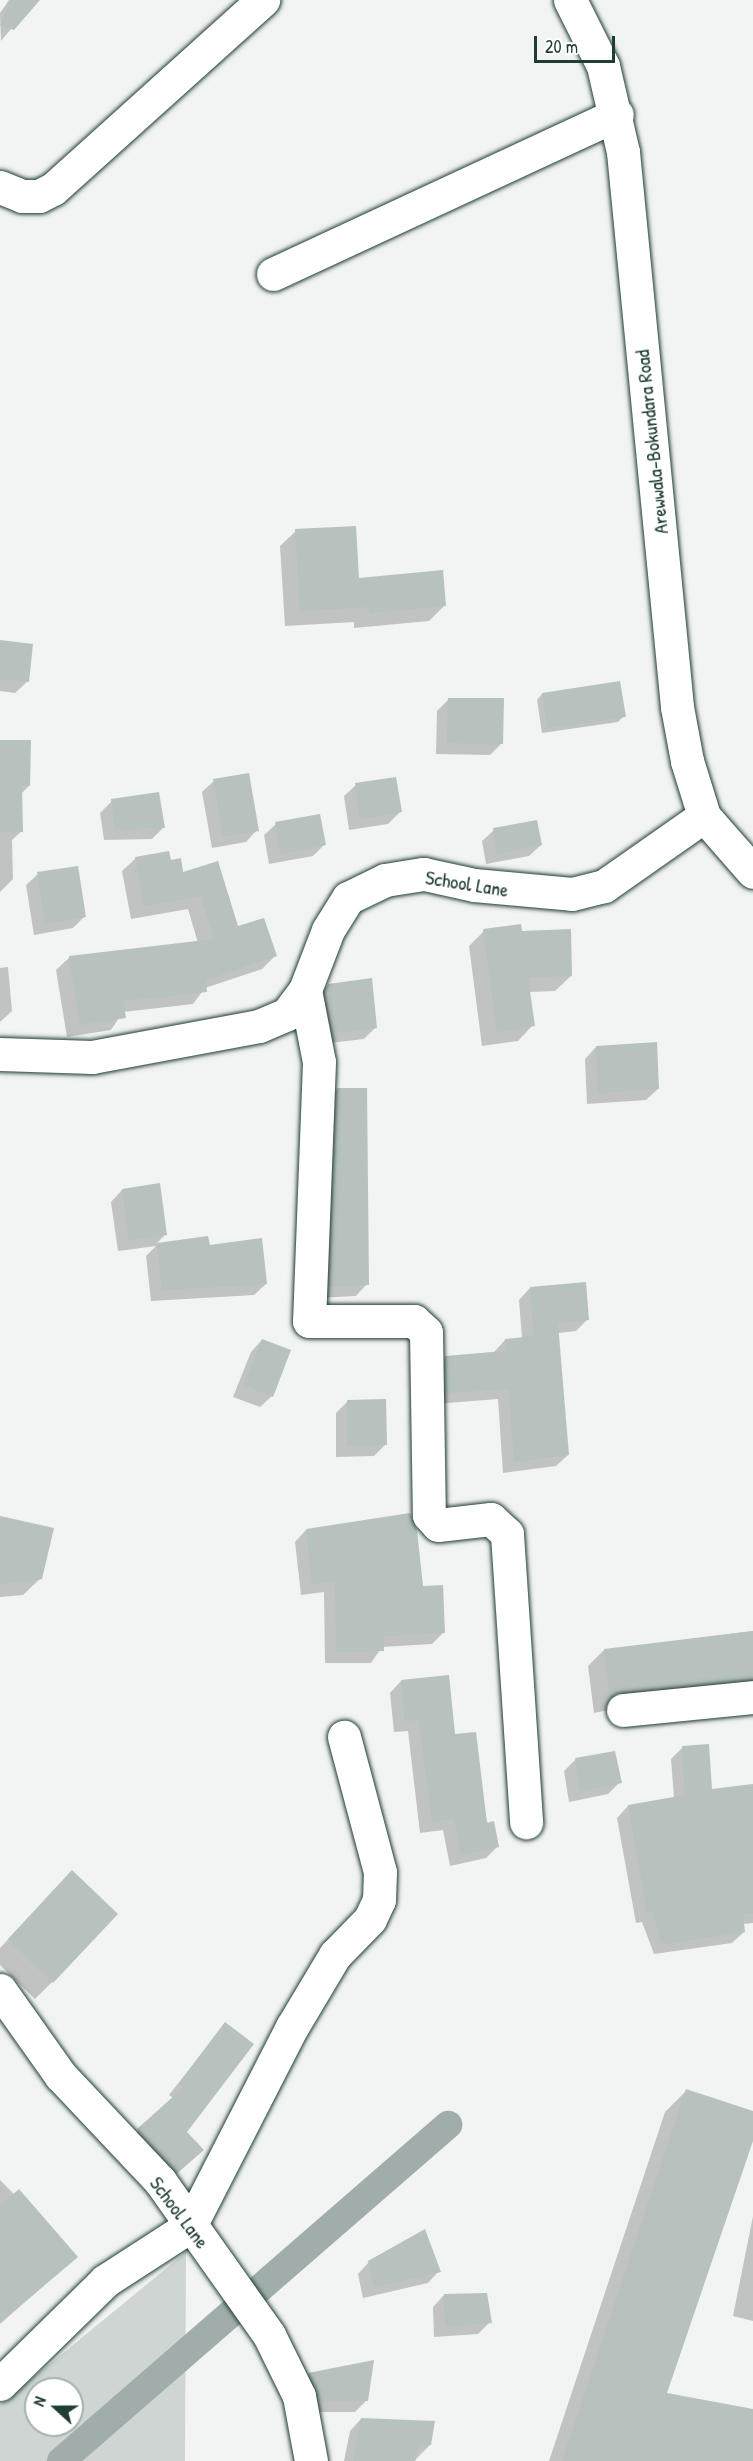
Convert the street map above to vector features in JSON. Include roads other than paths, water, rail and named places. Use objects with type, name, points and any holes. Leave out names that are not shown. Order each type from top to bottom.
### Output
[{"type":"street","points":[[0,187],[21,196],[39,196],[53,189],[263,0]]},
{"type":"street","name":"Arewwala-Bokundara Road","points":[[570,0],[586,25],[617,114],[677,707],[705,816],[753,872]]},
{"type":"street","points":[[273,274],[617,114]]},
{"type":"street","name":"School Lane","points":[[0,1054],[92,1057],[259,1026],[287,1014],[305,990],[327,930],[348,898],[385,880],[424,874],[474,885],[572,894],[604,886],[705,816]]},
{"type":"street","points":[[305,990],[319,1062],[309,1320],[414,1321],[426,1332],[429,1515],[438,1525],[491,1519],[502,1524],[507,1534],[526,1822]]},
{"type":"street","points":[[623,1710],[753,1697]]},
{"type":"street","points":[[0,2384],[105,2281],[190,2226],[292,2027],[335,1955],[370,1919],[379,1900],[380,1872],[344,1737]]},
{"type":"street","name":"School Lane","points":[[0,1990],[61,2076],[160,2181],[269,2335],[299,2396],[311,2461]]},
{"type":"waterway","points":[[61,2461],[448,2125]]}]
